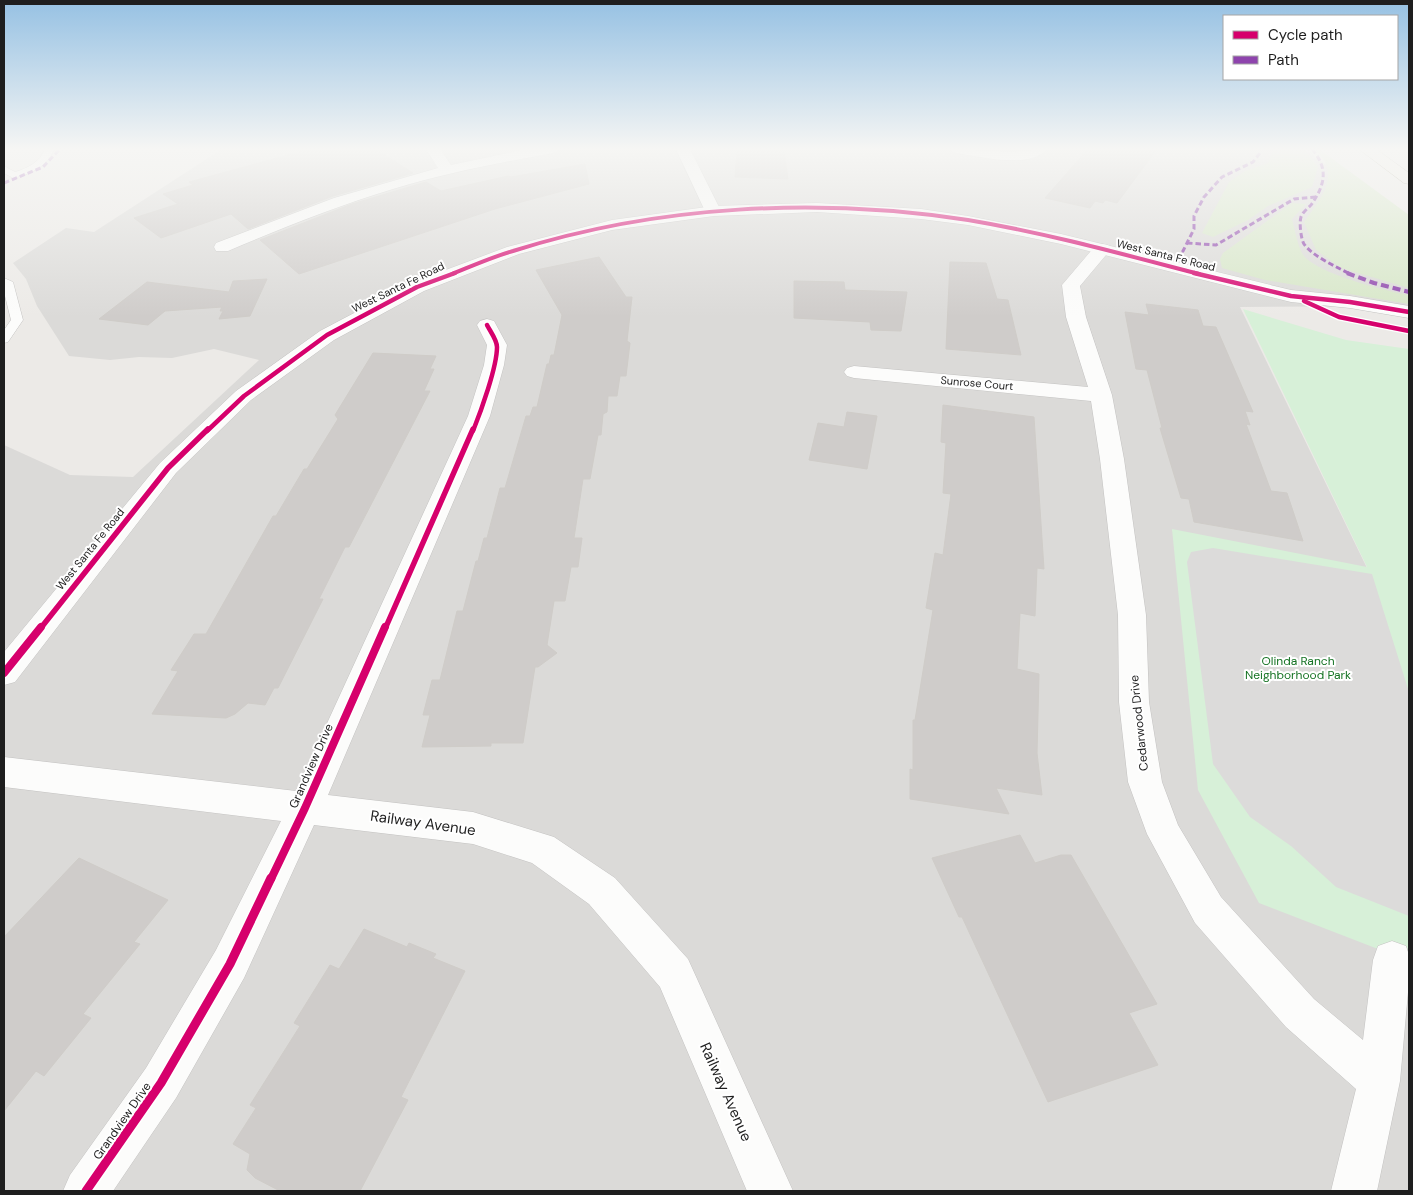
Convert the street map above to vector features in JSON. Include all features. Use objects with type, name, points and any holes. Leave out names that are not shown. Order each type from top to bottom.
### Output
[{"type":"street","points":[[222,247],[332,205]]},
{"type":"street","points":[[710,205],[713,211]]},
{"type":"street","name":"West Santa Fe Road","points":[[4,673],[156,483],[196,438],[236,401],[309,346],[378,306],[432,280],[496,256],[563,236],[624,223],[713,211],[803,207],[919,214],[1022,230],[1295,297],[1350,302],[1409,312]]},
{"type":"street","name":"Cedarwood Drive","points":[[1102,249],[1071,285],[1076,317],[1100,395],[1112,460],[1132,615],[1134,702],[1145,782],[1164,834],[1208,910],[1300,1013],[1379,1081]]},
{"type":"street","name":"West Santa Fe Road","points":[[1295,297],[1339,316],[1409,331]]},
{"type":"street","name":"Grandview Drive","points":[[86,1191],[161,1083],[230,964],[305,808],[479,416],[494,366],[497,345],[487,325]]},
{"type":"street","name":"Sunrose Court","points":[[854,372],[1100,395]]},
{"type":"street","name":"Railway Avenue","points":[[4,772],[473,828],[542,849],[602,891],[674,973],[770,1191]]},
{"type":"street","points":[[1354,1191],[1398,1003],[1392,960]]},
{"type":"lane","points":[[4,281],[7,282],[17,320],[4,339]]},
{"type":"shaded area","points":[[136,205],[1386,205],[1395,211],[1409,223],[1409,306],[1240,307],[1367,568],[1172,530],[1409,961],[1409,1191],[4,1191],[4,445],[70,475],[133,477],[259,360],[214,349],[172,358],[139,357],[110,360],[69,356],[37,306],[26,279],[13,263],[66,228],[94,232]]},
{"type":"shaded area","points":[[1213,548],[1372,574],[1409,692],[1409,916],[1336,887],[1291,846],[1250,817],[1213,764],[1187,562],[1191,552]]},
{"type":"green space","points":[[1217,205],[1271,205],[1248,220],[1213,237],[1202,233]]},
{"type":"green space","points":[[1290,205],[1305,205],[1292,219],[1300,249],[1309,260],[1320,267],[1351,280],[1409,295],[1409,304],[1265,280],[1222,268],[1220,259],[1223,253]]},
{"type":"green space","points":[[1316,205],[1395,205],[1409,215],[1409,288],[1341,268],[1316,250],[1304,222]]},
{"type":"green space","name":"Olinda Ranch Neighborhood Park","points":[[1243,309],[1346,340],[1409,349],[1409,961],[1259,903],[1198,790],[1172,529],[1367,567]]},
{"type":"building","points":[[176,205],[310,205],[248,229],[231,214],[161,238],[134,218]]},
{"type":"building","points":[[350,205],[511,205],[299,274],[260,240]]},
{"type":"building","points":[[1075,205],[1092,205],[1090,208]]},
{"type":"building","points":[[599,257],[626,297],[632,297],[627,341],[630,343],[626,376],[620,376],[617,396],[608,396],[607,412],[603,414],[601,435],[598,435],[590,479],[583,479],[574,538],[582,538],[578,567],[571,567],[565,601],[554,601],[547,645],[557,653],[538,667],[535,667],[523,743],[491,743],[491,746],[422,747],[430,715],[423,715],[432,680],[440,680],[457,611],[463,611],[476,561],[478,561],[484,538],[487,538],[500,488],[505,488],[526,416],[530,416],[533,407],[537,407],[547,364],[549,364],[551,355],[554,355],[562,315],[536,270]]},
{"type":"building","points":[[950,262],[986,263],[997,299],[1008,300],[1021,355],[946,349]]},
{"type":"building","points":[[267,279],[250,316],[219,319],[223,311],[220,311],[222,307],[165,311],[148,325],[99,319],[147,282],[229,292],[233,281]]},
{"type":"building","points":[[794,281],[844,282],[845,290],[907,292],[901,331],[871,330],[870,322],[794,318]]},
{"type":"building","points":[[1146,304],[1198,310],[1203,326],[1216,327],[1253,412],[1245,411],[1250,425],[1246,424],[1271,491],[1287,493],[1303,541],[1194,522],[1189,499],[1181,498],[1160,428],[1162,428],[1147,370],[1136,369],[1125,312],[1149,315]]},
{"type":"building","points":[[373,353],[436,356],[430,369],[434,369],[424,391],[430,391],[349,547],[345,547],[319,599],[323,599],[278,688],[274,688],[265,705],[248,703],[235,714],[226,718],[152,714],[178,671],[171,670],[194,634],[206,634],[273,516],[276,516],[304,469],[307,469],[338,419],[335,415]]},
{"type":"building","points":[[943,405],[1034,417],[1044,569],[1037,568],[1035,616],[1020,613],[1017,669],[1039,674],[1037,753],[1042,795],[996,788],[1009,814],[910,799],[910,769],[913,770],[913,720],[915,720],[933,610],[926,608],[935,553],[943,555],[951,494],[943,493],[946,443],[941,442]]},
{"type":"building","points":[[847,412],[877,416],[867,469],[809,460],[818,423],[844,427]]},
{"type":"building","points":[[1020,835],[1035,863],[1061,855],[1071,855],[1157,1004],[1129,1013],[1158,1065],[1048,1102],[962,917],[959,917],[932,858]]},
{"type":"building","points":[[79,858],[168,900],[134,942],[140,944],[83,1014],[91,1018],[44,1076],[36,1071],[4,1111],[4,937]]},
{"type":"building","points":[[364,929],[407,947],[409,943],[436,954],[433,958],[465,971],[401,1097],[408,1100],[360,1191],[280,1191],[255,1178],[247,1170],[250,1154],[233,1144],[256,1108],[250,1105],[300,1026],[294,1023],[330,965],[339,969]]},
{"type":"marked path","points":[[1176,258],[1183,251],[1194,229],[1194,216],[1200,205]]},
{"type":"marked path","points":[[1187,243],[1216,245],[1284,205]]},
{"type":"marked path","points":[[1310,205],[1301,217],[1301,232],[1304,244],[1322,259],[1350,274],[1374,283],[1409,292]]},
{"type":"cycle path","points":[[4,673],[168,468],[244,396],[327,335],[417,287],[513,251],[612,225],[714,211],[817,207],[921,214],[968,220],[1061,239],[1291,296],[1350,302],[1409,312]]},
{"type":"cycle path","points":[[1304,301],[1339,317],[1409,331]]},
{"type":"cycle path","points":[[86,1191],[161,1083],[230,964],[305,808],[479,416],[494,365],[497,345],[487,325]]}]
